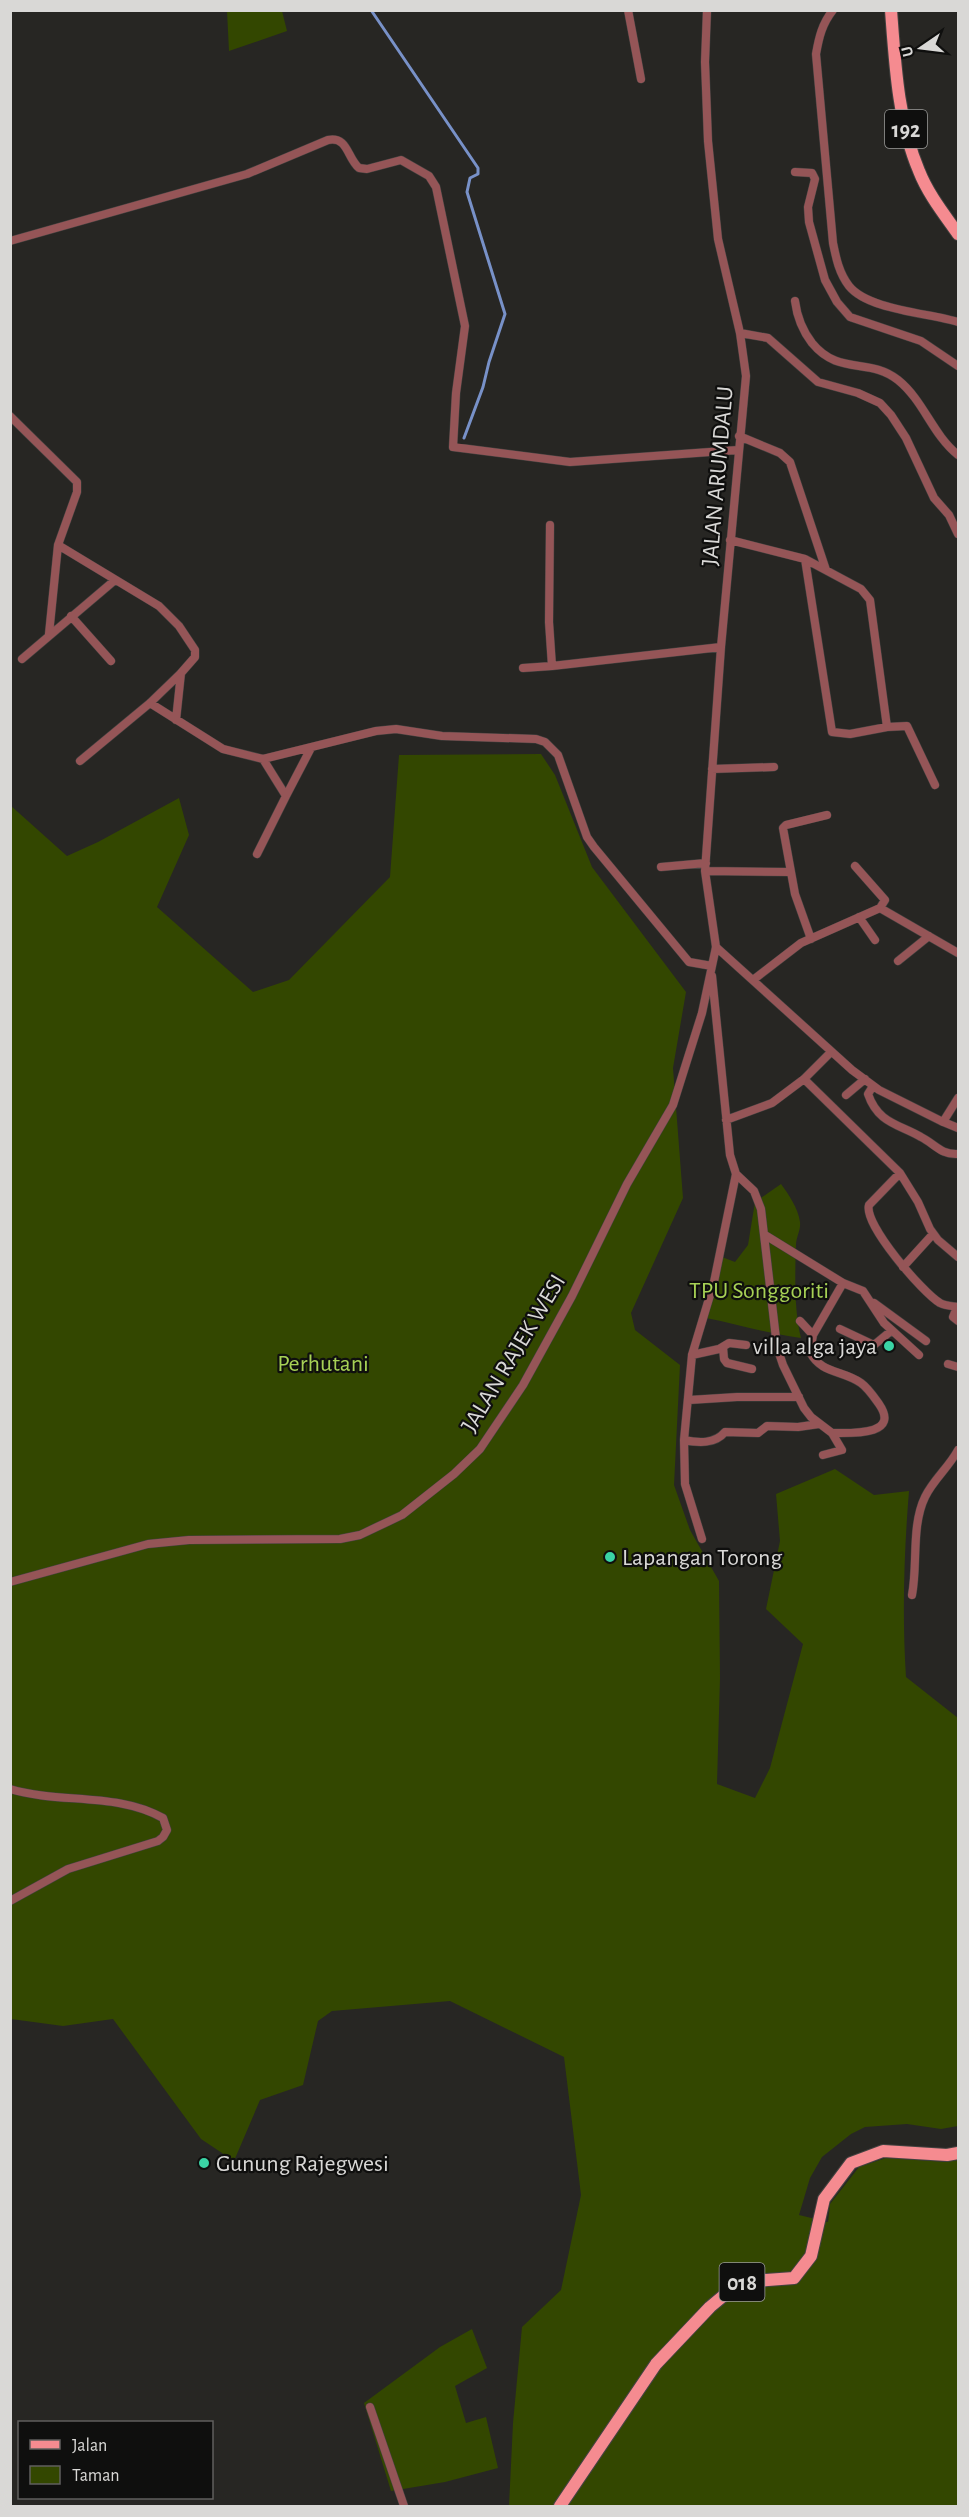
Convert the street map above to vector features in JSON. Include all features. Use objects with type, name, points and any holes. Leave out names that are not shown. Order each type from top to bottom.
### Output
[{"type":"main road","name":"192","points":[[891,10],[899,90],[908,141],[930,195],[958,234]]},
{"type":"main road","name":"018","points":[[560,2506],[656,2364],[710,2307],[740,2282],[794,2278],[811,2256],[824,2199],[851,2163],[883,2151],[947,2155],[958,2153]]},
{"type":"street","points":[[628,10],[640,79]]},
{"type":"street","name":"JALAN ARUMDALU","points":[[707,10],[705,62],[708,141],[718,239],[740,333],[746,376],[721,648],[706,867],[716,947]]},
{"type":"street","points":[[832,10],[819,35],[816,54],[832,243],[838,267],[850,287],[861,297],[884,305],[958,322]]},
{"type":"street","points":[[10,241],[247,174],[328,140],[338,139],[343,142],[359,168],[367,169],[401,160],[429,176],[436,187],[465,326],[456,393],[453,447],[570,462],[738,450]]},
{"type":"street","points":[[795,172],[812,173],[815,179],[808,207],[809,222],[825,280],[837,302],[850,316],[921,341],[958,366]]},
{"type":"street","points":[[795,301],[799,321],[820,352],[838,363],[876,369],[897,379],[913,394],[942,439],[958,455]]},
{"type":"street","points":[[740,333],[768,338],[818,382],[858,393],[880,404],[891,415],[906,438],[934,498],[949,515],[958,534]]},
{"type":"street","points":[[10,416],[77,482],[77,492],[58,545],[49,634]]},
{"type":"street","points":[[739,436],[770,448],[790,462],[826,570]]},
{"type":"street","points":[[550,525],[549,622],[552,666]]},
{"type":"street","points":[[730,540],[805,559],[861,589],[870,600],[887,727]]},
{"type":"street","points":[[58,545],[159,606],[171,617],[192,644],[195,657],[150,703],[80,761]]},
{"type":"street","points":[[805,559],[832,732],[850,734],[907,726],[935,786]]},
{"type":"street","points":[[22,659],[115,580]]},
{"type":"street","points":[[71,616],[111,661]]},
{"type":"street","points":[[523,668],[721,648]]},
{"type":"street","points":[[176,720],[181,673]]},
{"type":"street","points":[[150,703],[223,749],[263,759],[376,731],[396,729],[442,736],[536,739],[545,742],[558,755],[587,837],[594,847],[689,962],[712,969],[730,1155],[736,1174],[714,1282],[692,1355],[684,1440],[685,1484],[702,1539]]},
{"type":"street","points":[[257,854],[311,748]]},
{"type":"street","points":[[263,759],[286,796]]},
{"type":"street","points":[[712,769],[774,767]]},
{"type":"street","points":[[811,939],[789,872],[783,828],[786,825],[827,815]]},
{"type":"street","points":[[753,980],[801,943],[880,908],[885,900],[855,866]]},
{"type":"street","points":[[661,867],[789,872]]},
{"type":"street","points":[[880,908],[958,953]]},
{"type":"street","points":[[859,917],[875,940]]},
{"type":"street","points":[[897,961],[929,936]]},
{"type":"street","points":[[716,947],[831,1052],[873,1086],[958,1128]]},
{"type":"street","name":"JALAN RAJEK WESI","points":[[10,1582],[148,1544],[189,1540],[340,1539],[360,1535],[402,1515],[454,1474],[480,1449],[523,1385],[572,1296],[627,1184],[673,1105],[697,1032],[716,947]]},
{"type":"street","points":[[726,1120],[772,1103],[804,1079],[831,1052]]},
{"type":"street","points":[[804,1079],[900,1173],[933,1233],[945,1248],[958,1257]]},
{"type":"street","points":[[846,1095],[865,1079]]},
{"type":"street","points":[[873,1086],[868,1094],[876,1110],[882,1116],[901,1129],[925,1138],[940,1151],[958,1154]]},
{"type":"street","points":[[944,1122],[958,1098]]},
{"type":"street","points":[[900,1173],[869,1205],[867,1210],[870,1218],[903,1267],[938,1302],[958,1307],[952,1317],[958,1321]]},
{"type":"street","points":[[736,1174],[754,1191],[760,1209],[777,1347],[783,1365],[804,1408],[819,1424],[832,1433],[842,1450],[823,1455]]},
{"type":"street","points":[[903,1267],[933,1233]]},
{"type":"street","points":[[765,1235],[843,1283],[863,1291],[891,1331],[919,1355]]},
{"type":"street","points":[[832,1433],[876,1430],[885,1422],[886,1415],[861,1383],[823,1368],[814,1360],[810,1352],[813,1335],[843,1283]]},
{"type":"street","points":[[870,1300],[887,1315],[896,1318],[926,1341]]},
{"type":"street","points":[[800,1321],[813,1335]]},
{"type":"street","points":[[840,1329],[874,1344],[891,1331]]},
{"type":"street","points":[[692,1355],[723,1347],[729,1343],[746,1345]]},
{"type":"street","points":[[723,1347],[724,1359],[727,1363],[752,1369]]},
{"type":"street","points":[[948,1364],[958,1367]]},
{"type":"street","points":[[689,1400],[799,1397]]},
{"type":"street","points":[[684,1440],[710,1442],[717,1440],[725,1432],[758,1433],[767,1426],[798,1427],[819,1424]]},
{"type":"street","points":[[912,1595],[916,1574],[915,1545],[925,1497],[958,1450]]},
{"type":"street","points":[[10,1789],[121,1804],[156,1814],[163,1818],[167,1830],[158,1841],[68,1869],[10,1901]]},
{"type":"street","points":[[370,2407],[404,2506]]},
{"type":"green space","points":[[227,11],[282,11],[287,31],[229,51]]},
{"type":"green space","name":"Perhutani","points":[[541,754],[555,775],[592,867],[686,992],[673,1068],[683,1198],[631,1313],[635,1330],[680,1365],[674,1485],[690,1530],[719,1581],[720,1678],[717,1784],[755,1798],[770,1768],[803,1644],[766,1609],[780,1541],[776,1494],[835,1469],[874,1495],[909,1491],[904,1584],[906,1677],[958,1718],[958,2126],[941,2129],[907,2124],[865,2127],[851,2134],[822,2157],[810,2178],[799,2215],[828,2222],[830,2204],[859,2167],[886,2158],[947,2162],[958,2160],[958,2506],[509,2506],[513,2423],[522,2327],[561,2290],[581,2195],[564,2057],[450,2001],[332,2011],[318,2021],[303,2085],[260,2100],[234,2161],[201,2139],[113,2019],[63,2026],[11,2019],[10,805],[67,856],[98,842],[179,798],[189,835],[157,907],[253,992],[289,980],[390,877],[399,755]]},
{"type":"green space","name":"TPU Songgoriti","points":[[781,1184],[795,1207],[800,1222],[796,1242],[795,1280],[801,1338],[706,1318],[722,1257],[735,1262],[748,1245],[755,1202]]},
{"type":"green space","points":[[472,2329],[487,2368],[455,2386],[466,2423],[486,2417],[498,2468],[445,2482],[391,2491],[364,2403],[440,2347]]},
{"type":"waterway","points":[[371,10],[478,168],[478,174],[470,178],[467,192],[505,314],[483,387],[464,438]]},
{"type":"place","name":"villa alga jaya","points":[[889,1346]]},
{"type":"place","name":"Lapangan Torong","points":[[610,1557]]},
{"type":"place","name":"Gunung Rajegwesi","points":[[204,2163]]}]
